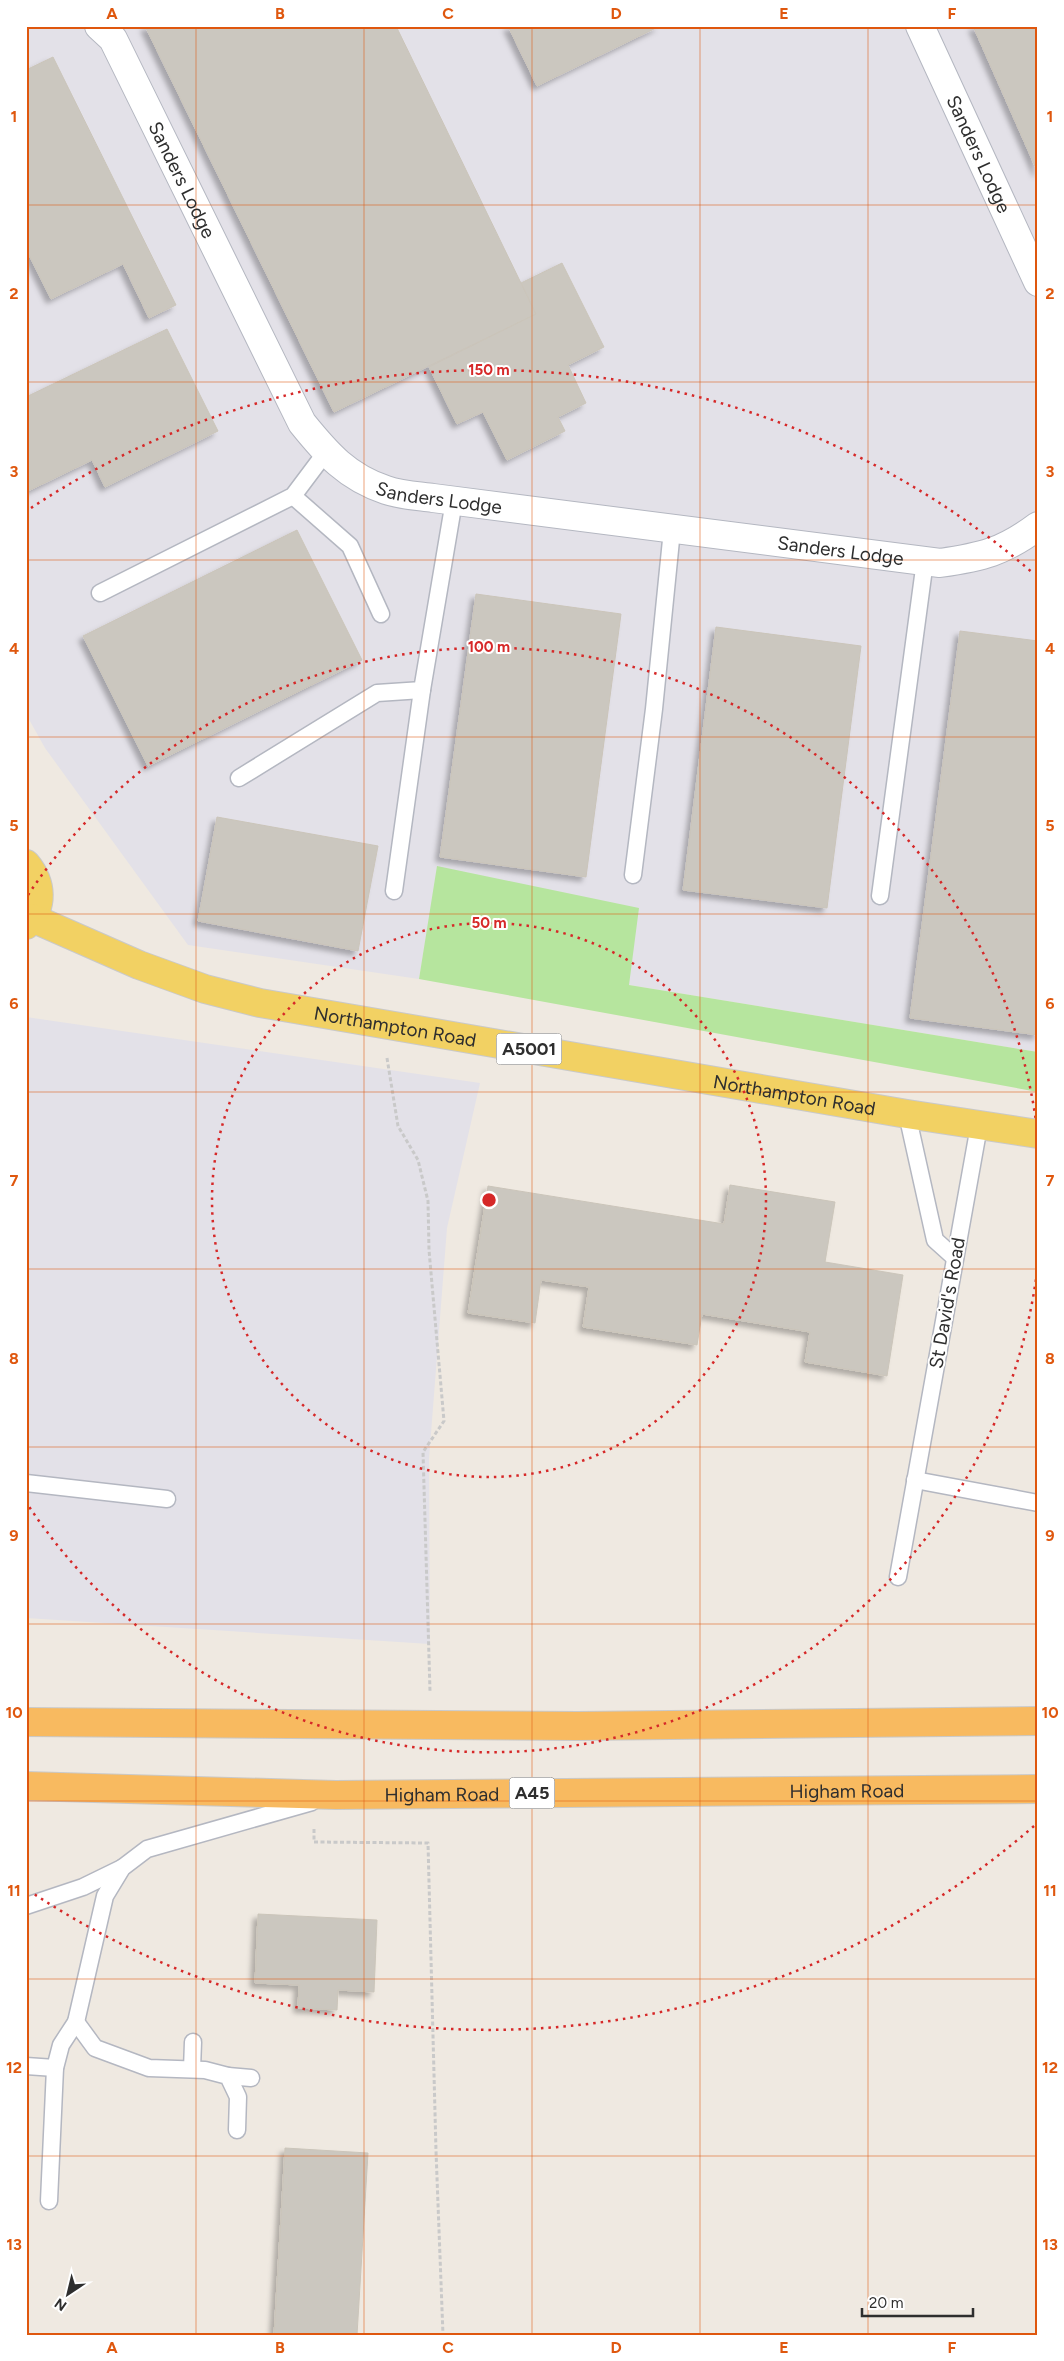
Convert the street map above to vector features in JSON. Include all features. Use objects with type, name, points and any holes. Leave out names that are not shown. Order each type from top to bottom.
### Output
[{"type":"highway","points":[[26,1722],[577,1726],[1038,1721]]},
{"type":"highway","name":"Higham Road","points":[[26,1786],[336,1795],[1038,1789]]},
{"type":"main road","name":"A5001","points":[[26,864],[39,884],[40,899],[29,921]]},
{"type":"main road","name":"Northampton Road","points":[[29,921],[138,965],[205,989],[260,1003],[907,1114],[1038,1134]]},
{"type":"street","name":"Sanders Lodge","points":[[99,26],[113,39],[302,423],[326,452],[350,474],[387,491],[672,530],[940,563],[982,557],[1019,540],[1038,526]]},
{"type":"street","name":"Sanders Lodge","points":[[920,26],[1038,282]]},
{"type":"lane","points":[[100,593],[293,496],[326,452]]},
{"type":"lane","points":[[293,496],[350,546],[381,614]]},
{"type":"lane","points":[[394,891],[422,690],[454,501]]},
{"type":"lane","points":[[633,875],[654,709],[672,530]]},
{"type":"lane","points":[[880,896],[925,561]]},
{"type":"lane","points":[[239,778],[377,693],[422,690]]},
{"type":"lane","points":[[907,1114],[935,1240],[955,1258]]},
{"type":"lane","name":"St David's Road","points":[[898,1577],[979,1126]]},
{"type":"lane","points":[[915,1480],[1038,1503]]},
{"type":"lane","points":[[26,1483],[167,1499]]},
{"type":"lane","points":[[26,1906],[83,1887],[122,1868],[147,1849],[336,1795]]},
{"type":"lane","points":[[49,2202],[54,2068],[61,2045],[76,2022],[105,1896],[122,1868]]},
{"type":"lane","points":[[76,2022],[95,2048],[149,2068],[205,2070],[228,2076],[251,2078]]},
{"type":"lane","points":[[192,2069],[194,2042]]},
{"type":"lane","points":[[26,2066],[54,2068]]},
{"type":"lane","points":[[228,2076],[238,2097],[238,2130]]},
{"type":"shaded area","points":[[26,26],[1038,26],[1038,1052],[629,985],[438,866],[419,979],[188,945],[45,748],[26,714]]},
{"type":"shaded area","points":[[26,1017],[480,1083],[447,1228],[429,1459],[430,1644],[26,1618]]},
{"type":"green space","points":[[437,866],[639,908],[629,985],[1038,1052],[1038,1092],[419,979]]},
{"type":"building","points":[[145,26],[396,26],[536,314],[334,412]]},
{"type":"building","points":[[508,26],[660,26],[537,86]]},
{"type":"building","points":[[973,26],[1038,26],[1038,173]]},
{"type":"building","points":[[53,57],[176,305],[149,318],[123,264],[51,299],[26,249],[26,70]]},
{"type":"building","points":[[562,263],[604,347],[568,365],[586,403],[558,417],[565,431],[507,460],[483,412],[457,424],[429,367],[536,314],[521,283]]},
{"type":"building","points":[[167,329],[218,431],[105,487],[92,460],[26,492],[26,397]]},
{"type":"building","points":[[297,530],[362,660],[148,766],[83,636]]},
{"type":"building","points":[[476,594],[621,614],[586,877],[440,857]]},
{"type":"building","points":[[716,627],[861,646],[827,908],[683,890]]},
{"type":"building","points":[[960,631],[1038,641],[1038,1035],[910,1018]]},
{"type":"building","points":[[217,817],[378,846],[358,951],[198,921]]},
{"type":"building","points":[[730,1185],[835,1202],[825,1262],[903,1275],[887,1376],[805,1362],[810,1332],[702,1314],[697,1345],[583,1327],[589,1287],[541,1280],[535,1323],[468,1313],[488,1186],[724,1224]]},
{"type":"building","points":[[258,1914],[377,1920],[374,1992],[338,1990],[337,2010],[298,2008],[299,1985],[255,1983]]},
{"type":"building","points":[[285,2148],[368,2153],[357,2335],[274,2335]]}]
